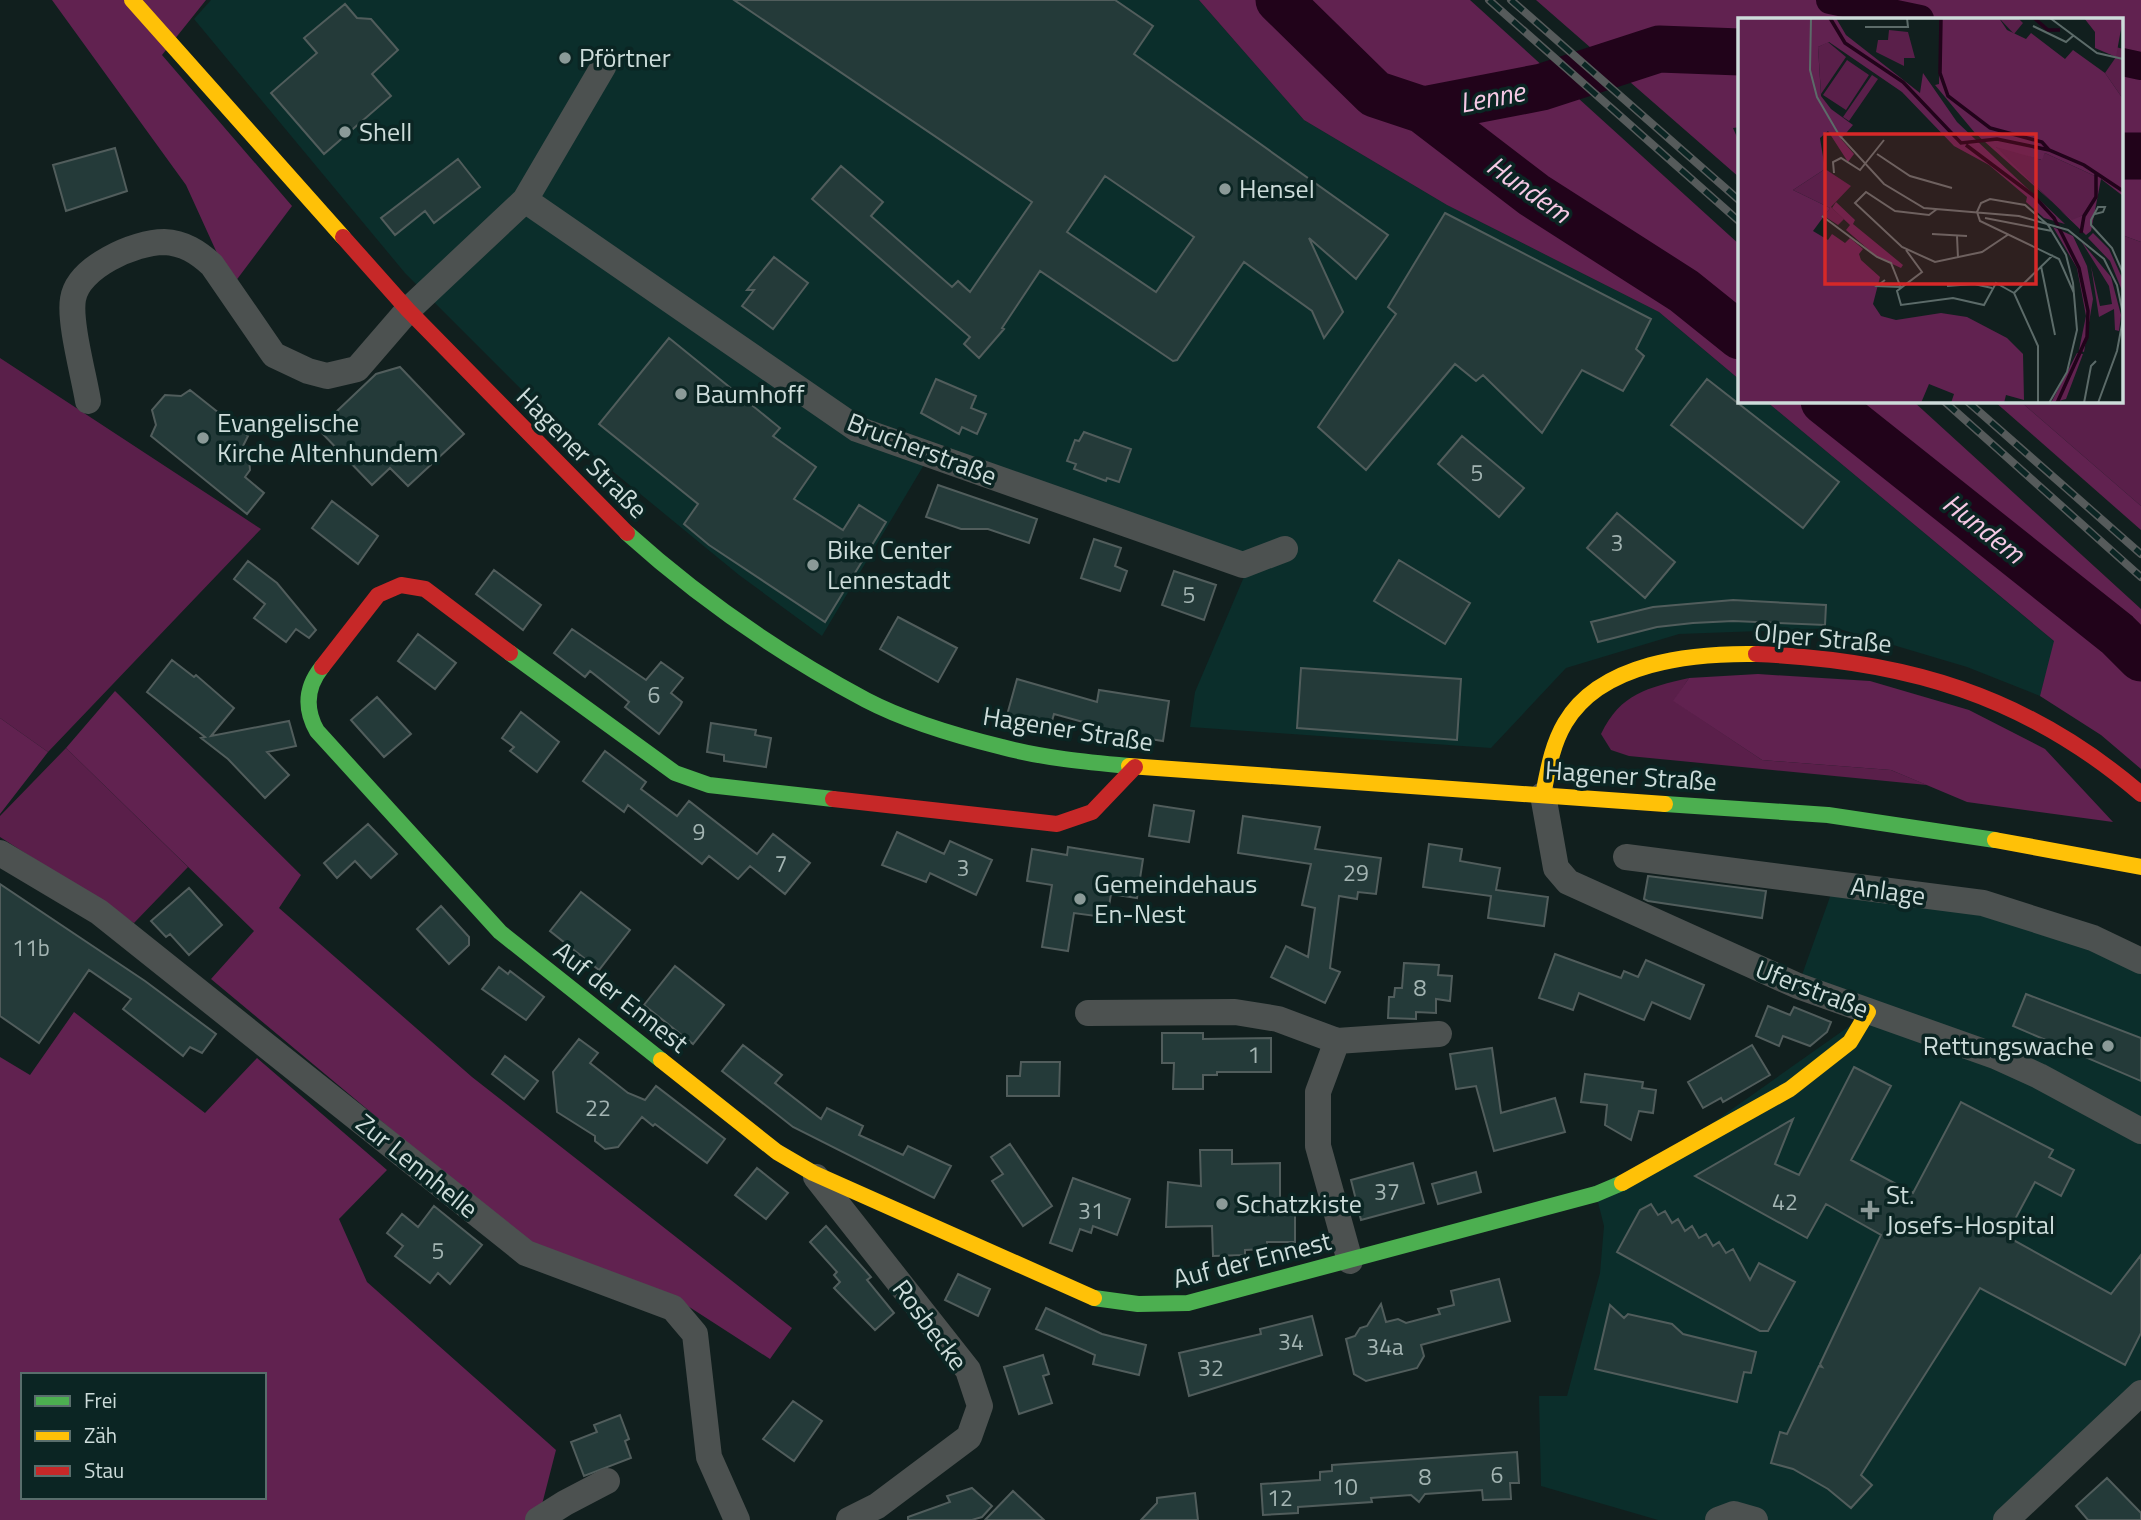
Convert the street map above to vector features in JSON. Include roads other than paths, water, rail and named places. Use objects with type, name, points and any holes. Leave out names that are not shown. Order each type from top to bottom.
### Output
[{"type":"main road","name":"Hagener Straße","points":[[132,0],[408,310],[602,511],[648,553],[740,624],[802,664],[878,706],[968,738],[1069,760],[1135,767],[1828,816],[1968,835],[2141,867]]},
{"type":"main road","name":"Auf der Ennest","points":[[1135,767],[1098,811],[1082,820],[1057,824],[709,785],[675,773],[659,764],[425,589],[401,584],[378,595],[312,680],[307,698],[312,723],[317,731],[500,932],[777,1152],[813,1173],[1087,1296],[1120,1305],[1188,1303],[1596,1194],[1636,1177],[1790,1089],[1850,1042],[1868,1012]]},
{"type":"main road","name":"Olper Straße","points":[[1544,795],[1557,735],[1586,697],[1605,683],[1637,669],[1679,659],[1723,654],[1850,662],[1912,671],[1951,683],[2031,718],[2101,761],[2141,794]]},
{"type":"street","points":[[88,401],[73,309],[76,288],[91,269],[144,246],[163,242],[183,245],[199,253],[212,265],[274,355],[308,372],[327,376],[357,369],[408,310],[525,200],[603,67]]},
{"type":"street","name":"Brucherstraße","points":[[525,200],[857,429],[1243,565],[1285,549]]},
{"type":"street","name":"Uferstraße","points":[[1544,795],[1556,868],[1568,882],[1773,975],[1868,1012],[1995,1056],[2039,1076],[2141,1132]]},
{"type":"street","name":"Zur Lennhelle","points":[[0,852],[99,912],[526,1253],[673,1308],[695,1334],[709,1457],[737,1520]]},
{"type":"street","name":"Anlage","points":[[1626,857],[1983,903],[2093,938],[2141,961]]},
{"type":"street","points":[[1088,1013],[1235,1012],[1278,1018],[1337,1041],[1439,1034]]},
{"type":"street","points":[[1337,1041],[1318,1093],[1318,1146],[1350,1261]]},
{"type":"street","name":"Rosbecke","points":[[813,1173],[968,1370],[980,1406],[969,1437],[877,1506],[849,1520]]},
{"type":"street","points":[[2006,1520],[2141,1393]]},
{"type":"street","points":[[538,1520],[607,1481]]},
{"type":"street","points":[[1718,1520],[1734,1514],[1755,1520]]},
{"type":"waterway","name":"Lenne","points":[[1279,0],[1375,94],[1423,110],[1542,87],[1659,49],[1738,52]]},
{"type":"waterway","points":[[1830,0],[1915,18]]},
{"type":"waterway","points":[[2124,62],[2141,66]]},
{"type":"waterway","name":"Hundem","points":[[1423,110],[1534,195],[1684,291],[1738,334]]},
{"type":"waterway","name":"Lenne","points":[[2124,156],[2141,156]]},
{"type":"waterway","name":"Hundem","points":[[1825,402],[2117,634],[2141,658]]},
{"type":"railway","points":[[1489,0],[1738,220]]},
{"type":"railway","points":[[1511,0],[1738,199]]},
{"type":"railway","points":[[1945,402],[2141,577]]},
{"type":"railway","points":[[1968,402],[2141,554]]},
{"type":"place","name":"Pförtner","points":[[565,58]]},
{"type":"place","name":"Shell","points":[[345,132]]},
{"type":"place","name":"Hensel","points":[[1225,189]]},
{"type":"place","name":"Baumhoff","points":[[681,394]]},
{"type":"place","name":"Evangelische Kirche Altenhundem","points":[[203,438]]},
{"type":"place","name":"Bike Center Lennestadt","points":[[813,565]]},
{"type":"place","name":"Gemeindehaus En-Nest","points":[[1080,899]]},
{"type":"place","name":"Rettungswache","points":[[2108,1046]]},
{"type":"place","name":"Schatzkiste","points":[[1222,1204]]},
{"type":"place","name":"St. Josefs-Hospital","points":[[1870,1210]]}]
